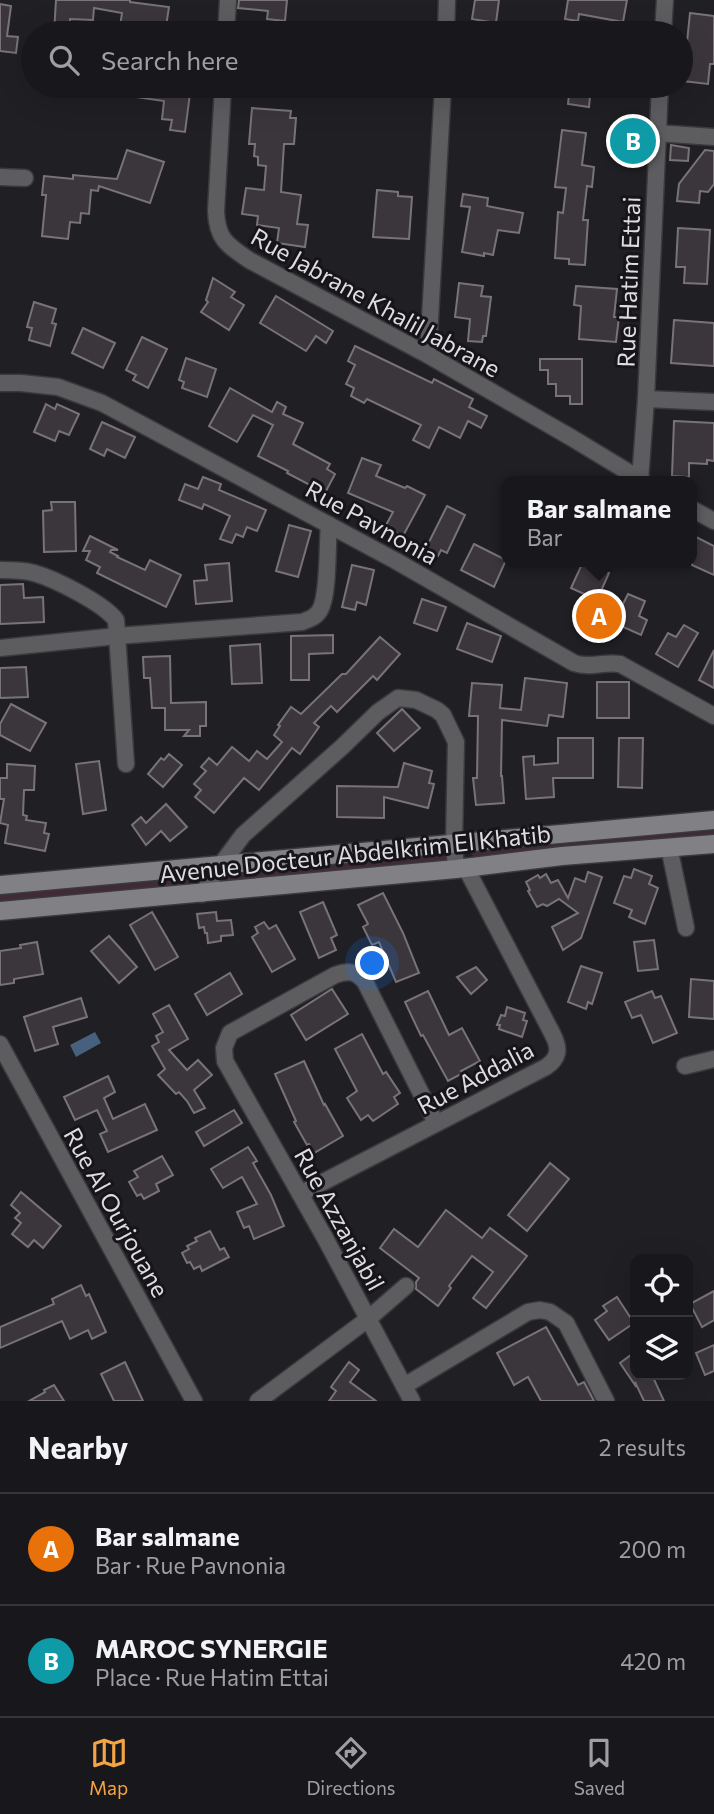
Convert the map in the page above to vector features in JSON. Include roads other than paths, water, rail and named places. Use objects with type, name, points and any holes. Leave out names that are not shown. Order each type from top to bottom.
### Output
[{"type":"main road","points":[[0,885],[714,820]]},
{"type":"main road","name":"Avenue Docteur Abdelkrim El Khatib","points":[[0,911],[461,869],[562,856],[714,844]]},
{"type":"street","points":[[227,21],[228,0]]},
{"type":"street","points":[[446,21],[447,0]]},
{"type":"street","points":[[664,21],[665,0]]},
{"type":"street","name":"Rue Jabrane Khalil Jabrane","points":[[222,98],[216,211],[221,237],[233,249],[428,355],[634,476]]},
{"type":"street","points":[[428,355],[442,98]]},
{"type":"street","name":"Rue Hatim Ettai","points":[[641,476],[659,98]]},
{"type":"street","points":[[657,133],[714,136]]},
{"type":"street","points":[[0,177],[25,178]]},
{"type":"street","name":"Rue Pavnonia","points":[[0,383],[58,387],[102,403],[420,574],[574,663],[587,666],[620,664],[714,716]]},
{"type":"street","points":[[646,399],[714,402]]},
{"type":"street","points":[[697,512],[714,522]]},
{"type":"street","points":[[0,648],[293,623],[311,619],[320,611],[326,595],[329,525]]},
{"type":"street","points":[[0,570],[36,573],[48,578],[96,603],[116,620],[126,764]]},
{"type":"street","points":[[202,894],[243,835],[378,712],[398,698],[416,699],[437,710],[443,715],[456,742],[454,844],[461,869]]},
{"type":"street","points":[[669,847],[686,928]]},
{"type":"street","name":"Rue Addalia","points":[[300,1194],[546,1067],[558,1055],[553,1035],[461,869]]},
{"type":"street","name":"Rue Azzanjabil","points":[[408,1394],[225,1061],[224,1048],[230,1032],[335,975],[351,972],[365,982],[436,1123]]},
{"type":"street","name":"Rue Al Ourjouane","points":[[0,1044],[194,1401]]},
{"type":"street","points":[[685,1066],[714,1059]]},
{"type":"street","points":[[258,1401],[368,1319],[406,1286]]},
{"type":"street","points":[[408,1394],[528,1312],[540,1310],[551,1312],[566,1322],[606,1401]]},
{"type":"water","points":[[95,1032],[101,1043],[76,1057],[70,1045]]},
{"type":"place","name":"MAROC SYNERGIE","points":[[633,141]]},
{"type":"place","name":"Bar salmane","points":[[599,616]]}]
